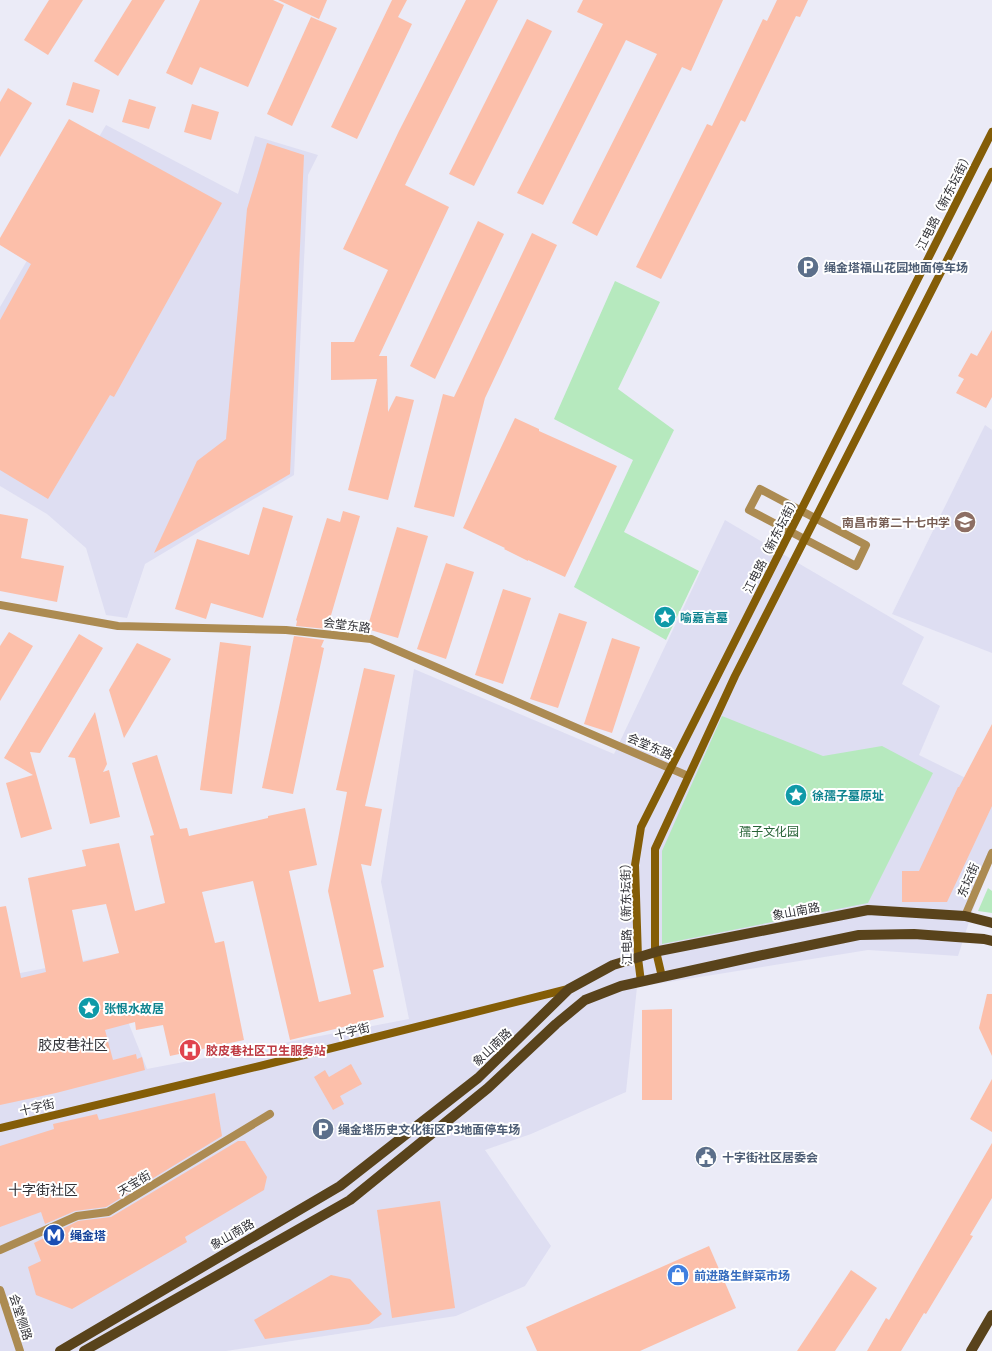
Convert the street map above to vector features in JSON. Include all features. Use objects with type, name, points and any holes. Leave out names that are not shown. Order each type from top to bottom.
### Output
[{"type":"main road","name":"象山南路","points":[[60,1351],[340,1186],[478,1078],[569,989],[613,965],[656,952],[868,910],[965,916],[992,923]]},
{"type":"main road","points":[[84,1351],[350,1200],[488,1088],[556,1024],[585,1000],[621,986],[859,935],[914,934],[984,939],[992,941]]},
{"type":"main road","points":[[971,1351],[992,1315]]},
{"type":"street","name":"江电路（新东坛街）","points":[[641,982],[638,958],[635,865],[641,827],[992,132]]},
{"type":"street","points":[[662,977],[656,952],[655,849],[735,676],[992,172]]},
{"type":"street","points":[[760,489],[815,518],[866,545],[856,566],[749,510],[760,489]]},
{"type":"street","name":"会堂东路","points":[[0,605],[118,626],[286,630],[371,639],[688,776]]},
{"type":"street","name":"东坛街","points":[[965,916],[992,853]]},
{"type":"street","name":"十字街","points":[[0,1128],[260,1066],[569,989]]},
{"type":"street","name":"天宝街","points":[[0,1250],[77,1216],[108,1212],[270,1114]]},
{"type":"street","name":"会堂侧路","points":[[0,1290],[20,1351]]},
{"type":"shaded area","points":[[106,125],[238,194],[255,136],[318,155],[308,175],[294,475],[145,564],[127,618],[106,615],[86,548],[47,514],[0,486],[0,307]]},
{"type":"shaded area","name":"南昌市第二十七中学","points":[[985,425],[992,430],[992,653],[892,614]]},
{"type":"shaded area","points":[[725,520],[924,637],[902,684],[940,706],[919,755],[992,791],[992,851],[958,956],[868,950],[637,987],[626,1092],[531,1134],[485,1150],[551,1246],[525,1286],[456,1316],[226,1351],[0,1351],[0,977],[102,957],[147,1069],[409,1019],[381,882],[414,669],[614,754]]},
{"type":"green space","points":[[615,281],[660,302],[618,389],[674,430],[624,532],[699,571],[666,640],[574,587],[633,460],[554,419]]},
{"type":"green space","name":"孺子文化园","points":[[722,716],[823,756],[882,746],[933,773],[868,903],[662,944],[662,851]]},
{"type":"green space","points":[[988,888],[992,891],[992,913],[978,911]]},
{"type":"building","points":[[49,0],[83,0],[48,55],[24,40]]},
{"type":"building","points":[[132,0],[165,0],[118,76],[94,61]]},
{"type":"building","points":[[200,0],[273,0],[284,5],[248,87],[200,67],[192,85],[166,73]]},
{"type":"building","points":[[278,0],[327,0],[319,19]]},
{"type":"building","points":[[392,0],[407,0],[398,17],[412,24],[357,139],[331,127]]},
{"type":"building","points":[[466,0],[498,0],[405,185],[449,207],[379,356],[387,356],[388,412],[396,396],[414,400],[388,500],[348,490],[377,379],[331,380],[331,342],[354,342],[388,270],[343,249],[399,131]]},
{"type":"building","points":[[583,0],[723,0],[691,71],[682,67],[597,236],[572,223],[657,54],[626,40],[543,205],[517,193],[603,24],[577,12]]},
{"type":"building","points":[[777,0],[808,0],[800,17],[796,16],[745,122],[741,120],[661,279],[636,267],[707,124],[712,126],[763,19],[767,21]]},
{"type":"building","points":[[311,17],[337,28],[292,126],[267,114]]},
{"type":"building","points":[[527,19],[552,31],[474,186],[449,174]]},
{"type":"building","points":[[73,82],[100,90],[93,113],[66,105]]},
{"type":"building","points":[[8,88],[32,103],[0,157],[0,102]]},
{"type":"building","points":[[129,99],[156,107],[149,129],[122,122]]},
{"type":"building","points":[[192,104],[219,112],[211,140],[184,132]]},
{"type":"building","points":[[69,119],[222,203],[114,397],[110,395],[48,499],[0,470],[0,320],[31,264],[0,245],[0,238]]},
{"type":"building","points":[[267,143],[304,155],[290,474],[154,553],[197,461],[226,439],[247,209]]},
{"type":"building","points":[[478,221],[504,234],[435,379],[410,366]]},
{"type":"building","points":[[532,233],[557,245],[485,398],[454,517],[414,507],[443,394],[454,397]]},
{"type":"building","points":[[992,330],[992,397],[986,408],[956,393],[964,379],[958,376],[971,353],[977,356]]},
{"type":"building","points":[[515,418],[539,429],[539,431],[617,466],[565,577],[528,561],[463,528]]},
{"type":"building","points":[[263,507],[293,516],[263,618],[211,603],[206,619],[175,609],[197,539],[249,555]]},
{"type":"building","points":[[343,511],[360,516],[327,629],[296,626],[296,620],[327,518],[340,522]]},
{"type":"building","points":[[0,514],[28,519],[21,558],[64,566],[57,602],[0,591]]},
{"type":"building","points":[[397,527],[428,536],[398,638],[367,629]]},
{"type":"building","points":[[446,563],[474,572],[446,659],[417,649]]},
{"type":"building","points":[[503,589],[531,598],[503,684],[475,675]]},
{"type":"building","points":[[559,613],[587,622],[558,708],[530,699]]},
{"type":"building","points":[[9,632],[33,646],[0,701],[0,646]]},
{"type":"building","points":[[79,634],[103,648],[40,753],[30,752],[52,829],[21,838],[6,783],[33,775],[4,758]]},
{"type":"building","points":[[294,636],[324,640],[321,647],[324,648],[293,794],[262,788]]},
{"type":"building","points":[[612,638],[640,647],[612,733],[584,724]]},
{"type":"building","points":[[220,642],[251,646],[232,794],[200,790]]},
{"type":"building","points":[[137,643],[171,659],[124,738],[109,690]]},
{"type":"building","points":[[364,668],[395,675],[365,806],[382,809],[371,866],[361,864],[384,967],[373,970],[384,1017],[290,1040],[253,881],[202,892],[215,943],[224,941],[244,1040],[170,1056],[163,1025],[136,1030],[135,1022],[105,1030],[113,1060],[136,1054],[137,1059],[142,1057],[145,1070],[56,1093],[0,1105],[0,907],[6,906],[21,978],[46,972],[28,878],[86,866],[82,850],[119,843],[135,911],[165,903],[150,836],[154,835],[132,763],[157,755],[180,829],[187,828],[189,836],[305,808],[317,865],[289,871],[319,1002],[351,994],[328,891],[347,792],[336,790]],"holes":[[[106,904],[119,953],[83,962],[72,910]]]},
{"type":"building","points":[[95,712],[107,764],[103,772],[109,770],[120,817],[90,824],[75,758],[68,757]]},
{"type":"building","points":[[992,724],[992,806],[947,902],[902,902],[902,871],[919,871],[958,787]]},
{"type":"building","points":[[987,994],[992,994],[992,1056],[979,1028]]},
{"type":"building","points":[[672,1009],[672,1100],[642,1100],[642,1010]]},
{"type":"building","points":[[351,1064],[362,1084],[340,1096],[344,1104],[333,1110],[314,1077],[325,1070],[329,1077]]},
{"type":"building","points":[[992,1079],[992,1132],[970,1119]]},
{"type":"building","points":[[215,1093],[222,1136],[106,1207],[75,1211],[45,1224],[41,1212],[0,1227],[0,1146],[54,1129],[53,1124],[97,1114],[99,1120]]},
{"type":"building","points":[[238,1141],[245,1141],[267,1177],[264,1190],[185,1237],[187,1242],[72,1309],[36,1295],[28,1267],[41,1261],[34,1243],[78,1221],[111,1217]]},
{"type":"building","points":[[992,1143],[992,1198],[970,1235],[973,1236],[926,1314],[924,1313],[901,1351],[867,1351],[886,1318],[889,1320]]},
{"type":"building","points":[[440,1201],[455,1308],[392,1318],[377,1210]]},
{"type":"building","name":"前进路生鲜菜市场","points":[[709,1246],[736,1308],[640,1351],[537,1351],[526,1327]]},
{"type":"building","points":[[851,1270],[877,1288],[835,1351],[797,1351]]},
{"type":"building","points":[[331,1275],[350,1279],[382,1314],[369,1324],[265,1339],[254,1320]]},
{"type":"place","name":"绳金塔福山花园地面停车场","points":[[808,267]]},
{"type":"place","name":"南昌市第二十七中学","points":[[965,522]]},
{"type":"place","name":"喻嘉言墓","points":[[665,617]]},
{"type":"place","name":"徐孺子墓原址","points":[[796,795]]},
{"type":"place","name":"张恨水故居","points":[[89,1008]]},
{"type":"place","name":"胶皮巷社区卫生服务站","points":[[190,1050]]},
{"type":"place","name":"绳金塔历史文化街区P3地面停车场","points":[[323,1129]]},
{"type":"place","name":"十字街社区居委会","points":[[706,1157]]},
{"type":"place","name":"绳金塔","points":[[54,1235]]},
{"type":"place","name":"前进路生鲜菜市场","points":[[678,1275]]},
{"type":"district","name":"胶皮巷社区","points":[[73,1044]]},
{"type":"district","name":"十字街社区","points":[[43,1189]]}]
